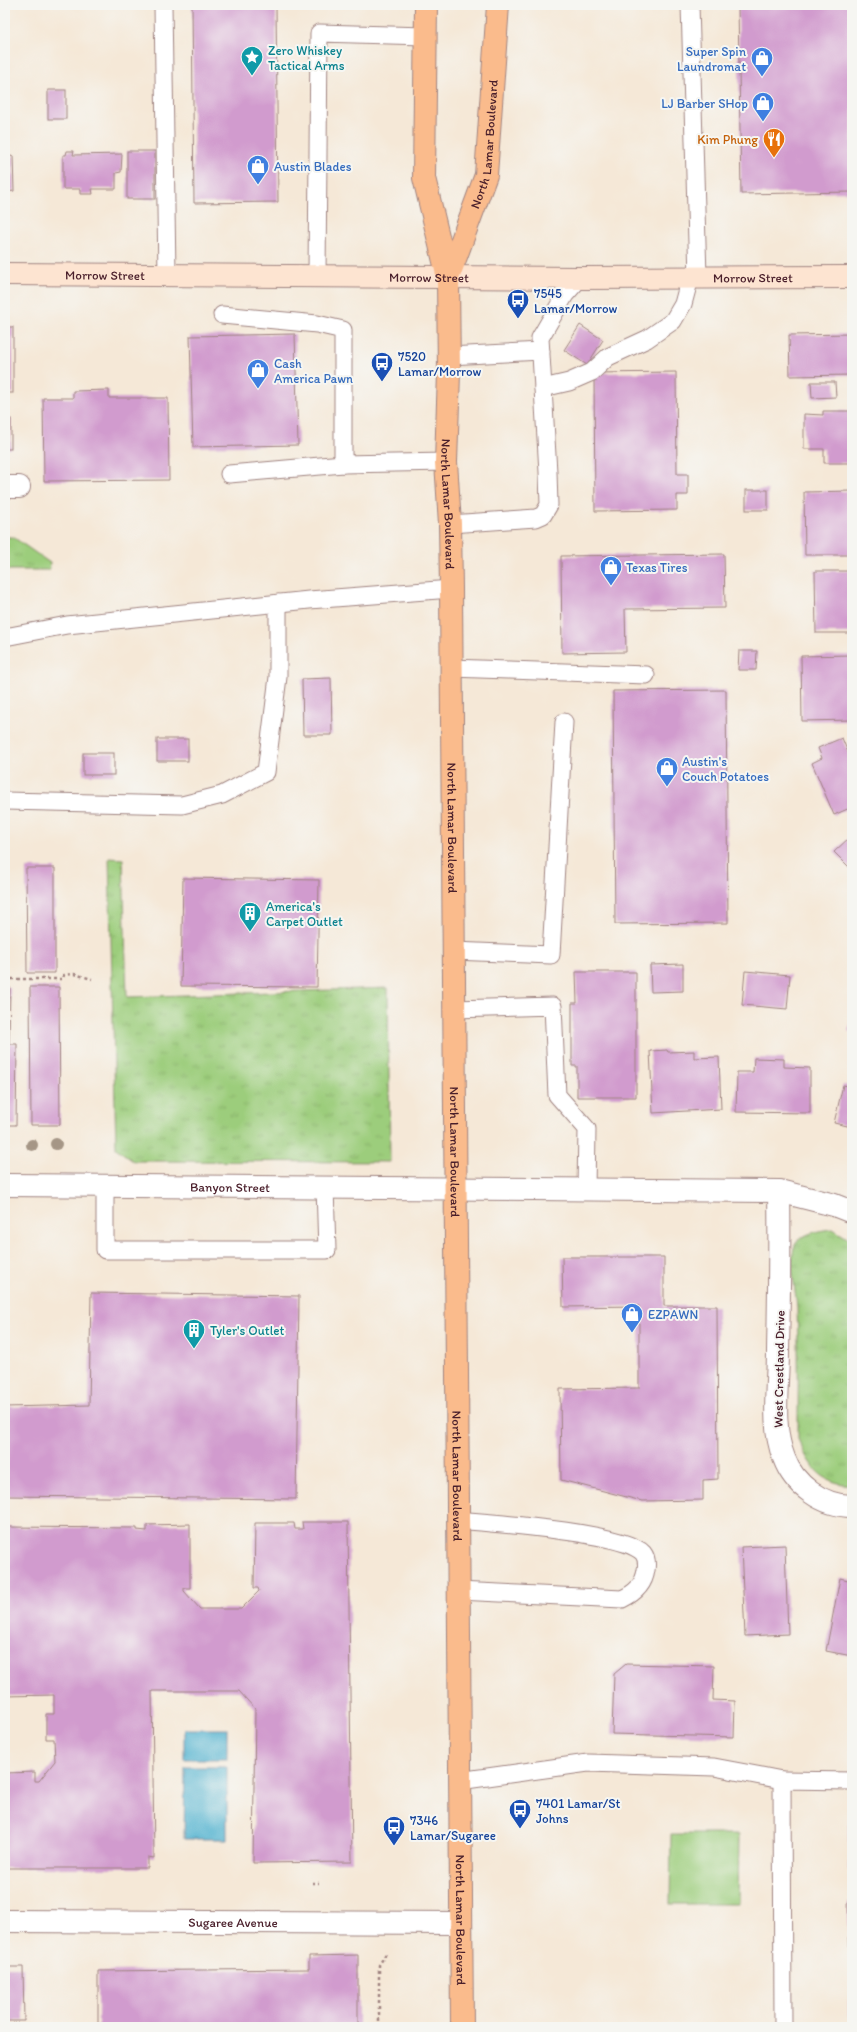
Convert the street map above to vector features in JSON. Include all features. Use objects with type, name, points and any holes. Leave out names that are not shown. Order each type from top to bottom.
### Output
[{"type":"main road","name":"North Lamar Boulevard","points":[[426,5],[424,178],[448,278],[449,356],[446,462],[450,524],[451,589],[460,1923],[462,2027]]},
{"type":"main road","name":"North Lamar Boulevard","points":[[448,278],[486,175],[498,5]]},
{"type":"main road","points":[[494,70],[513,5]]},
{"type":"street","name":"Morrow Street","points":[[5,274],[448,278],[852,277]]},
{"type":"street","name":"Banyon Street","points":[[5,1185],[455,1188]]},
{"type":"street","points":[[455,1188],[779,1191],[834,1205],[852,1212]]},
{"type":"street","name":"West Crestland Drive","points":[[779,1191],[780,1246],[777,1428],[780,1443],[784,1458],[793,1475],[806,1490],[824,1500],[852,1506]]},
{"type":"street","name":"Sugaree Avenue","points":[[5,1921],[460,1923]]},
{"type":"lane","points":[[163,5],[167,275]]},
{"type":"lane","points":[[543,388],[569,382],[592,372],[608,357],[647,339],[673,321],[683,304],[694,278],[690,5]]},
{"type":"lane","points":[[317,276],[319,33],[425,36]]},
{"type":"lane","points":[[450,524],[536,518],[543,515],[549,505],[540,338],[565,295],[580,278]]},
{"type":"lane","points":[[222,314],[317,324],[343,330],[343,464]]},
{"type":"lane","points":[[449,356],[541,351]]},
{"type":"lane","points":[[230,474],[343,464],[446,462]]},
{"type":"lane","points":[[5,637],[67,625],[390,592],[451,589]]},
{"type":"lane","points":[[5,801],[182,805],[222,796],[266,772],[278,677],[278,603]]},
{"type":"lane","points":[[451,668],[646,675]]},
{"type":"lane","points":[[453,951],[551,955],[564,722]]},
{"type":"lane","points":[[454,1009],[553,1006],[557,1095],[587,1129],[586,1189]]},
{"type":"lane","points":[[105,1186],[105,1250],[327,1250],[325,1187]]},
{"type":"lane","points":[[457,1520],[527,1527],[614,1539],[642,1552],[647,1558],[646,1571],[640,1587],[633,1594],[622,1599],[458,1591]]},
{"type":"lane","points":[[459,1781],[588,1763],[714,1767],[782,1780],[852,1781]]},
{"type":"lane","points":[[782,1780],[783,2027]]},
{"type":"path","points":[[5,979],[63,979],[64,975],[74,974],[92,979]]},
{"type":"path","points":[[312,1883],[319,1882]]},
{"type":"path","points":[[379,2027],[379,1965],[387,1952]]},
{"type":"green space","points":[[5,537],[13,537],[50,563],[49,570],[5,570]]},
{"type":"green space","points":[[109,858],[123,859],[127,997],[388,988],[390,1162],[133,1161],[116,1148]]},
{"type":"green space","points":[[833,1229],[852,1241],[852,1485],[832,1481],[818,1472],[807,1458],[798,1439],[798,1324],[792,1267],[793,1252],[798,1241],[806,1235],[817,1231]]},
{"type":"green space","points":[[671,1834],[739,1834],[738,1904],[670,1904]]},
{"type":"water","points":[[184,1729],[227,1729],[227,1759],[184,1759]]},
{"type":"water","points":[[185,1767],[227,1767],[227,1839],[184,1839]]},
{"type":"building","points":[[192,5],[276,5],[278,202],[194,203]]},
{"type":"building","points":[[738,5],[852,5],[852,192],[741,194]]},
{"type":"building","points":[[48,90],[66,90],[66,119],[48,119]]},
{"type":"building","points":[[67,151],[74,151],[73,155],[122,154],[121,172],[116,173],[116,189],[92,189],[93,194],[80,194],[80,189],[63,189],[63,155],[66,155]]},
{"type":"building","points":[[127,151],[155,151],[155,199],[127,199]]},
{"type":"building","points":[[13,156],[14,191],[5,192],[5,157]]},
{"type":"building","points":[[580,325],[603,340],[587,365],[564,350]]},
{"type":"building","points":[[5,327],[13,327],[13,393],[5,393]]},
{"type":"building","points":[[295,334],[298,445],[193,447],[190,336]]},
{"type":"building","points":[[852,334],[852,375],[790,376],[789,335]]},
{"type":"building","points":[[676,372],[677,474],[688,474],[688,495],[677,495],[677,510],[595,511],[594,373]]},
{"type":"building","points":[[811,382],[835,382],[836,397],[812,398]]},
{"type":"building","points":[[109,390],[109,398],[168,398],[169,480],[44,481],[43,398],[73,398],[73,391]]},
{"type":"building","points":[[823,411],[852,411],[852,463],[824,463],[824,449],[804,449],[804,414],[823,415]]},
{"type":"building","points":[[5,419],[11,419],[11,449],[5,449]]},
{"type":"building","points":[[746,490],[768,490],[768,510],[746,510]]},
{"type":"building","points":[[852,491],[852,555],[805,555],[804,492]]},
{"type":"building","points":[[724,554],[725,608],[625,609],[626,652],[562,653],[561,556]]},
{"type":"building","points":[[815,571],[852,571],[852,633],[816,633]]},
{"type":"building","points":[[739,651],[757,651],[756,670],[738,670]]},
{"type":"building","points":[[852,655],[852,720],[802,721],[801,656]]},
{"type":"building","points":[[331,678],[332,735],[303,735],[302,679]]},
{"type":"building","points":[[726,690],[728,923],[615,924],[613,691]]},
{"type":"building","points":[[842,738],[852,762],[852,807],[834,815],[812,763],[822,758],[818,748]]},
{"type":"building","points":[[157,739],[188,739],[188,761],[157,761]]},
{"type":"building","points":[[83,753],[114,753],[114,775],[83,775]]},
{"type":"building","points":[[852,835],[852,870],[834,852]]},
{"type":"building","points":[[26,868],[55,868],[55,973],[27,973]]},
{"type":"building","name":"America's Carpet Outlet","points":[[183,878],[319,880],[317,987],[181,986]]},
{"type":"building","points":[[683,964],[683,991],[651,992],[650,965]]},
{"type":"building","points":[[745,971],[790,975],[787,1009],[742,1005]]},
{"type":"building","points":[[576,972],[636,972],[636,1097],[577,1097],[577,1066],[572,1066],[572,1003],[577,1003]]},
{"type":"building","points":[[5,987],[10,987],[9,1044],[17,1044],[16,1125],[5,1125]]},
{"type":"building","points":[[30,987],[59,987],[60,1125],[31,1125]]},
{"type":"building","points":[[852,1020],[852,1032],[848,1031]]},
{"type":"building","points":[[667,1050],[668,1052],[694,1051],[694,1058],[719,1057],[721,1109],[653,1113],[650,1051]]},
{"type":"building","points":[[754,1058],[784,1059],[784,1067],[810,1068],[810,1113],[736,1112],[737,1072],[753,1072]]},
{"type":"building","points":[[852,1072],[852,1127],[834,1123],[843,1085],[848,1086]]},
{"type":"building","points":[[562,1257],[664,1257],[664,1306],[717,1306],[718,1479],[703,1480],[703,1500],[642,1501],[561,1480],[560,1389],[639,1388],[639,1306],[563,1307]]},
{"type":"building","name":"Tyler's Outlet","points":[[91,1293],[299,1296],[296,1499],[5,1496],[5,1407],[89,1405]]},
{"type":"building","points":[[302,1522],[348,1522],[352,1862],[253,1863],[255,1709],[239,1691],[152,1691],[154,1858],[148,1857],[148,1868],[5,1868],[5,1773],[35,1772],[35,1781],[39,1781],[55,1761],[54,1739],[46,1739],[46,1714],[54,1714],[54,1695],[5,1696],[5,1527],[137,1528],[137,1530],[147,1531],[147,1525],[190,1524],[190,1588],[184,1588],[184,1591],[200,1609],[241,1609],[259,1591],[258,1588],[254,1588],[255,1523],[294,1523],[295,1529],[303,1529]]},
{"type":"building","points":[[785,1545],[788,1634],[745,1636],[741,1547]]},
{"type":"building","points":[[840,1578],[852,1581],[852,1656],[826,1651]]},
{"type":"building","points":[[626,1664],[714,1666],[713,1700],[735,1701],[734,1737],[612,1734],[614,1674]]},
{"type":"building","points":[[849,1806],[852,1806],[852,1873],[849,1873]]},
{"type":"building","points":[[848,1902],[852,1902],[852,1970],[850,1970]]},
{"type":"building","points":[[358,1955],[358,2027],[98,2027],[98,1971],[309,1969],[309,1956]]},
{"type":"building","points":[[5,1967],[23,1967],[24,2021],[5,2021]]},
{"type":"building","points":[[849,1998],[852,1998],[852,2027],[849,2027]]},
{"type":"place","name":"Zero Whiskey Tactical Arms","points":[[252,76]]},
{"type":"place","name":"Super Spin Laundromat","points":[[762,78]]},
{"type":"place","name":"LJ Barber SHop","points":[[763,122]]},
{"type":"place","name":"Kim Phung","points":[[774,158]]},
{"type":"place","name":"Austin Blades","points":[[258,186]]},
{"type":"place","name":"7545 Lamar/Morrow","points":[[518,320]]},
{"type":"place","name":"7520 Lamar/Morrow","points":[[382,382]]},
{"type":"place","name":"Cash America Pawn","points":[[258,390]]},
{"type":"place","name":"Texas Tires","points":[[611,586]]},
{"type":"place","name":"Austin's Couch Potatoes","points":[[667,788]]},
{"type":"place","name":"America's Carpet Outlet","points":[[250,932]]},
{"type":"place","name":"EZPAWN","points":[[632,1334]]},
{"type":"place","name":"Tyler's Outlet","points":[[194,1350]]},
{"type":"place","name":"7401 Lamar/St Johns","points":[[520,1830]]},
{"type":"place","name":"7346 Lamar/Sugaree","points":[[394,1846]]}]
